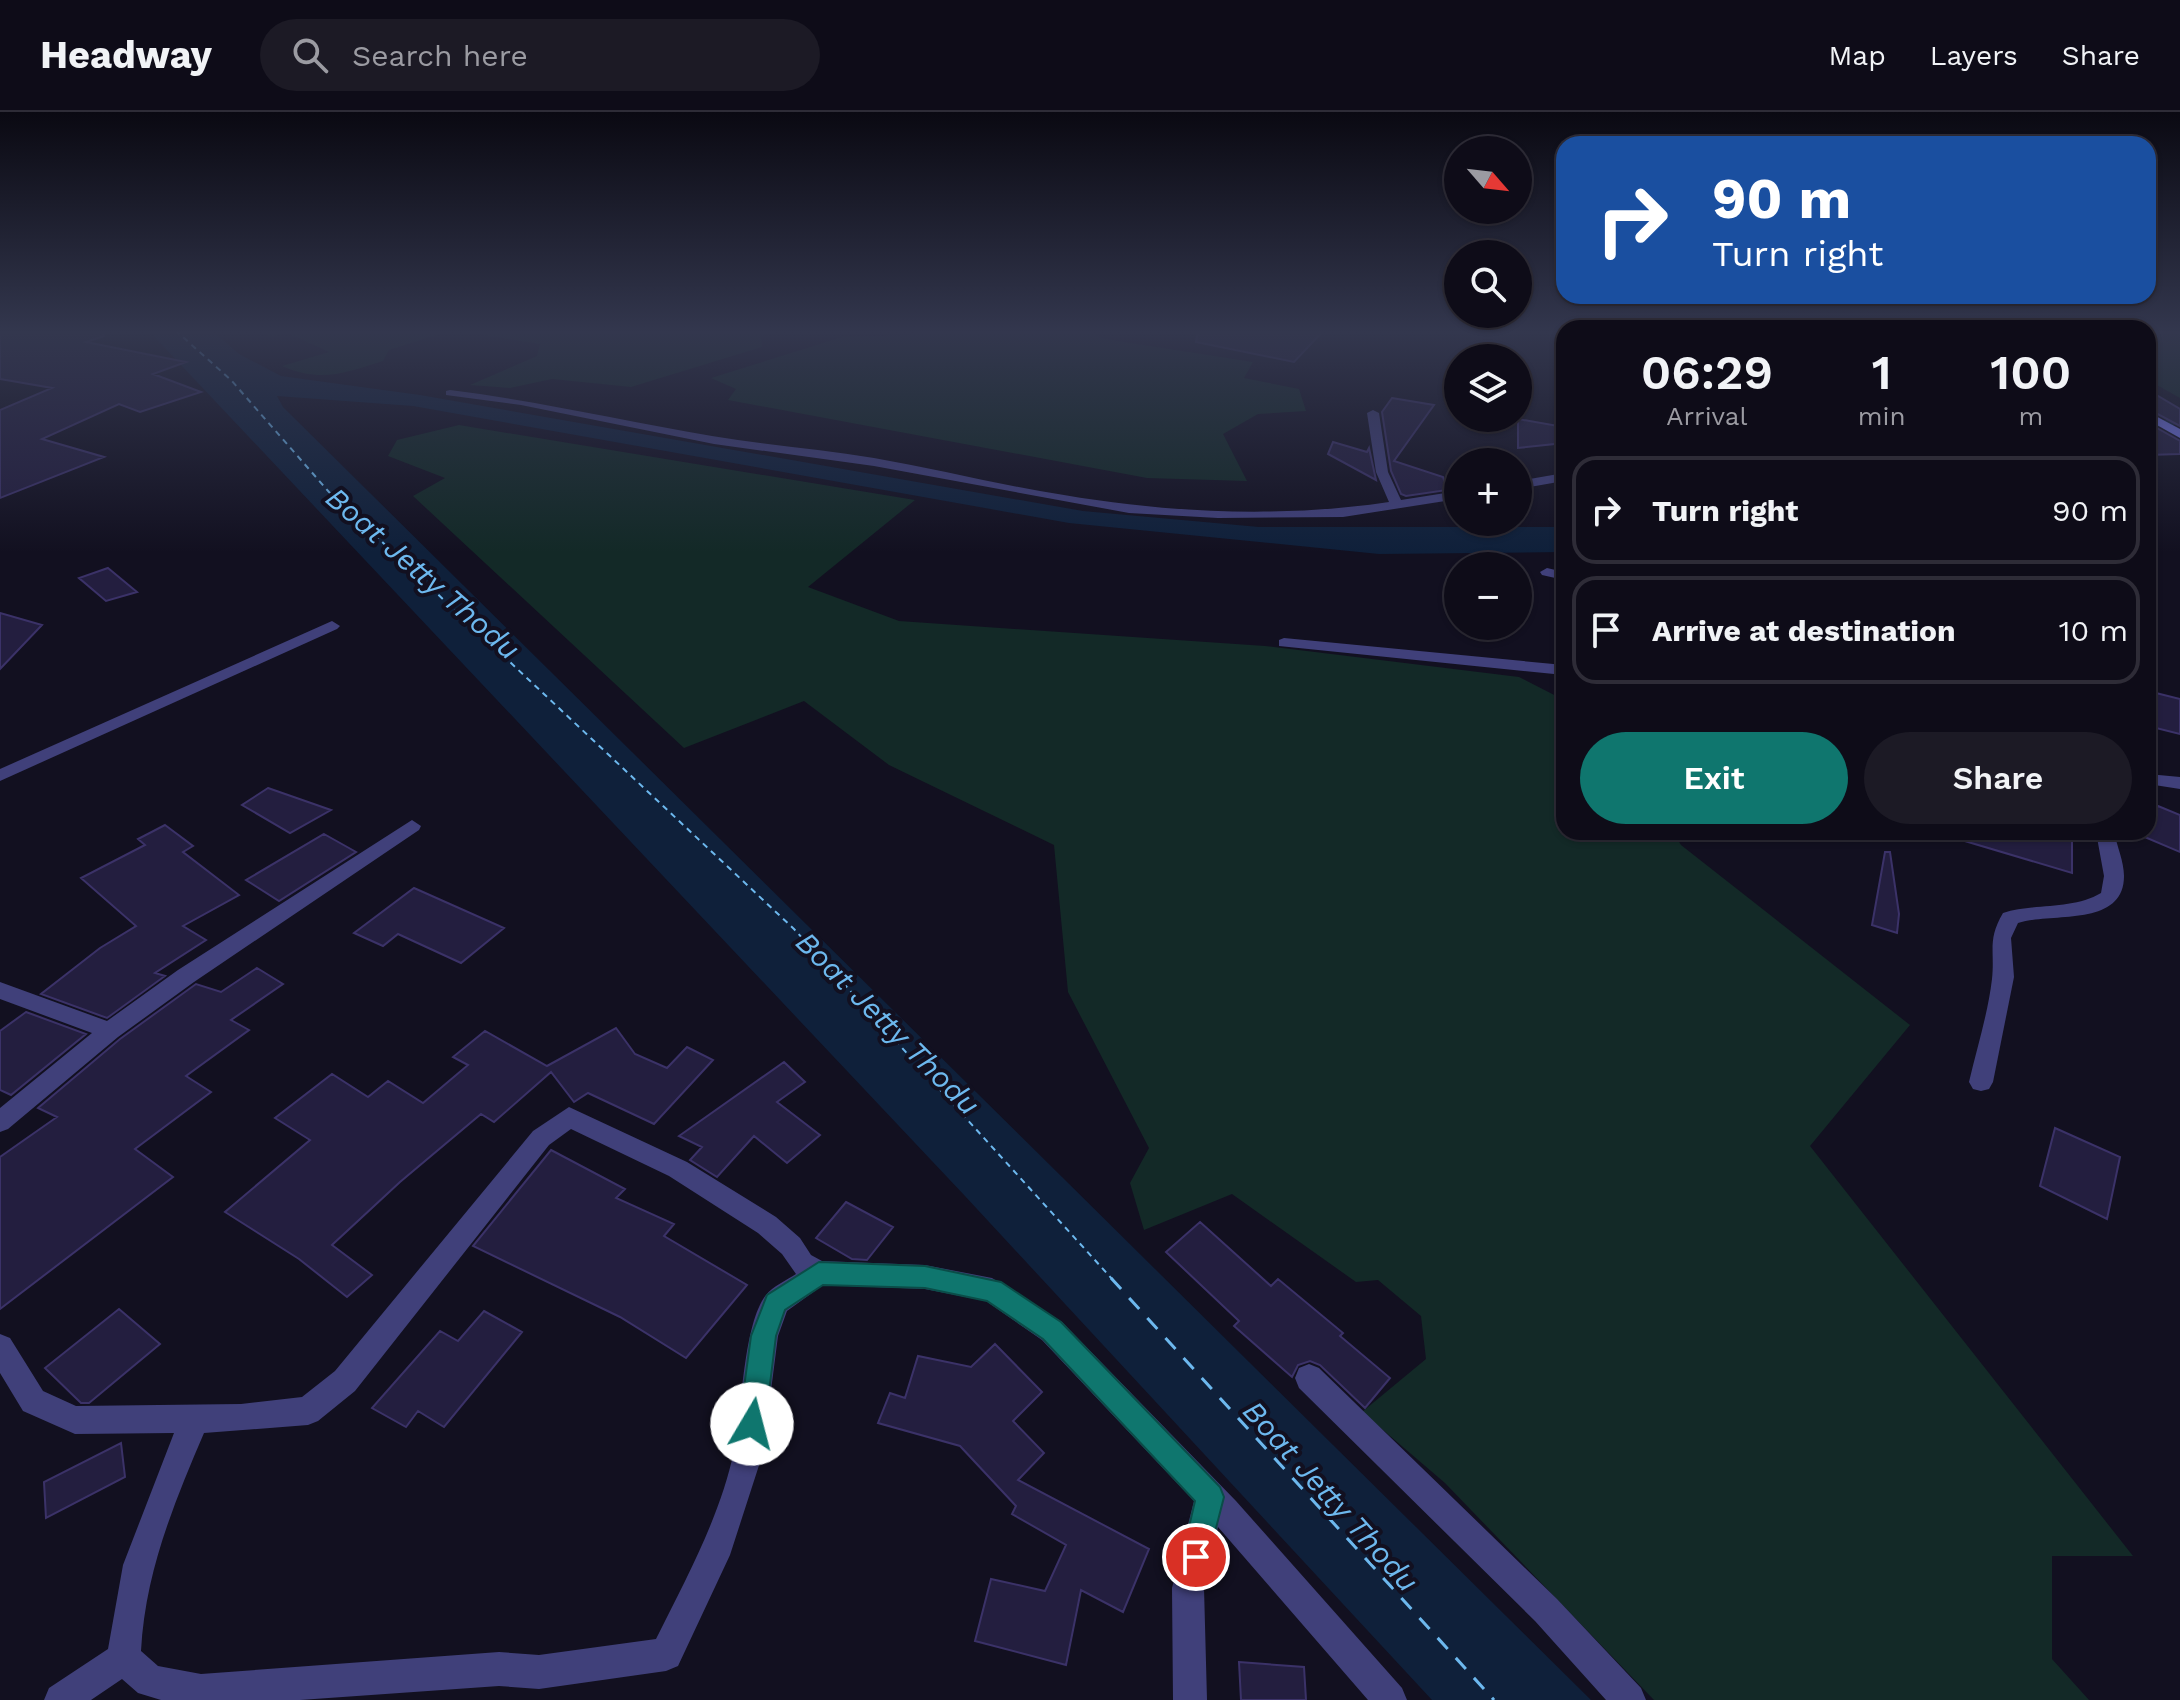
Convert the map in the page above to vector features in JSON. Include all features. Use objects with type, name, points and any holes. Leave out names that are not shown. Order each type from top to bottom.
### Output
[{"type":"main road","points":[[2156,421],[2180,434]]},
{"type":"street","points":[[532,404],[714,440],[874,462],[1033,494],[1129,509],[1292,515],[1343,513],[1444,497]]},
{"type":"street","points":[[1373,413],[1382,472],[1397,505]]},
{"type":"street","points":[[1532,483],[1556,478]]},
{"type":"street","points":[[1547,572],[1556,574]]},
{"type":"street","points":[[0,776],[332,626]]},
{"type":"street","points":[[1284,643],[1556,669]]},
{"type":"street","points":[[2156,780],[2180,783]]},
{"type":"street","points":[[0,1122],[110,1031],[209,960],[412,826]]},
{"type":"street","points":[[1981,1082],[2003,977],[2001,938],[2010,918],[2025,912],[2098,906],[2110,896],[2114,876],[2107,840]]},
{"type":"street","points":[[0,990],[110,1031]]},
{"type":"street","points":[[0,1347],[33,1401],[75,1420],[241,1418],[308,1411],[345,1381],[541,1138],[569,1117],[594,1126],[678,1169],[767,1225],[791,1246],[802,1263],[819,1273],[925,1277],[992,1290],[1052,1331],[1210,1497],[1390,1700]]},
{"type":"street","points":[[196,1418],[163,1494],[124,1621],[124,1658],[150,1681],[201,1691],[457,1672],[539,1672],[666,1654],[714,1555],[748,1453],[764,1336],[776,1303],[819,1273]]},
{"type":"street","points":[[1309,1378],[1546,1610],[1629,1700]]},
{"type":"street","points":[[1190,1700],[1188,1588],[1210,1497]]},
{"type":"street","points":[[61,1700],[124,1658]]},
{"type":"green space","points":[[750,404],[1304,404],[1306,411],[1258,414],[1223,434],[1247,481],[1147,478]]},
{"type":"green space","points":[[459,425],[915,500],[808,587],[899,621],[1265,646],[1519,677],[1556,696],[1556,840],[1678,840],[1910,1025],[1810,1146],[2133,1556],[2052,1556],[2052,1659],[2089,1700],[1654,1700],[1445,1483],[1362,1412],[1426,1359],[1421,1316],[1378,1280],[1356,1282],[1232,1194],[1144,1230],[1130,1183],[1149,1148],[1068,992],[1054,845],[889,765],[804,701],[684,748],[413,496],[445,478],[388,456],[397,440]]},
{"type":"water","name":"Boat Jetty Thodu","points":[[218,404],[281,404],[1591,1700],[1432,1700],[965,1196]]},
{"type":"water","points":[[387,404],[472,404],[1083,511],[1259,527],[1444,527],[1444,536],[1532,536],[1532,527],[1556,527],[1556,552],[1379,554],[1069,523],[413,406]]},
{"type":"building","points":[[14,404],[119,404],[42,439],[104,457],[0,498],[0,410]]},
{"type":"building","points":[[119,404],[164,404],[140,412]]},
{"type":"building","points":[[1388,404],[1434,405],[1394,461],[1443,477],[1444,490],[1406,496],[1401,494],[1391,471],[1382,412]]},
{"type":"building","points":[[2156,404],[2172,404],[2180,409],[2180,426],[2156,413]]},
{"type":"building","points":[[1532,421],[1556,426],[1556,444],[1518,448],[1518,432],[1532,432]]},
{"type":"building","points":[[2156,428],[2180,441],[2180,454],[2156,455]]},
{"type":"building","points":[[1333,442],[1367,452],[1369,448],[1376,480],[1328,454]]},
{"type":"building","points":[[108,568],[137,592],[106,601],[79,578]]},
{"type":"building","points":[[0,613],[42,625],[0,669]]},
{"type":"building","points":[[2156,693],[2180,699],[2180,734],[2156,728]]},
{"type":"building","points":[[268,788],[331,810],[290,833],[242,805]]},
{"type":"building","points":[[2158,806],[2180,815],[2180,852],[2152,840],[2156,840]]},
{"type":"building","points":[[165,825],[193,846],[183,852],[239,895],[183,926],[206,940],[155,973],[165,976],[107,1018],[41,994],[100,948],[136,926],[81,878],[145,845],[138,839]]},
{"type":"building","points":[[324,834],[356,852],[279,901],[246,880]]},
{"type":"building","points":[[1961,840],[2072,840],[2072,873]]},
{"type":"building","points":[[1885,852],[1890,852],[1899,914],[1897,933],[1872,925]]},
{"type":"building","points":[[414,888],[504,928],[461,963],[398,934],[383,946],[354,933]]},
{"type":"building","points":[[257,968],[283,984],[231,1020],[249,1030],[186,1076],[211,1092],[135,1149],[173,1177],[0,1309],[0,1157],[57,1117],[38,1108],[120,1039],[196,984],[221,992]]},
{"type":"building","points":[[26,1012],[86,1034],[11,1095],[0,1090],[0,1031]]},
{"type":"building","points":[[616,1028],[635,1054],[667,1068],[687,1047],[713,1060],[654,1124],[588,1093],[574,1102],[551,1072],[494,1122],[481,1114],[400,1182],[332,1245],[372,1275],[347,1297],[299,1259],[225,1212],[310,1140],[275,1118],[332,1074],[368,1097],[388,1081],[423,1103],[468,1065],[453,1057],[485,1031],[547,1066]]},
{"type":"building","points":[[784,1062],[805,1082],[777,1102],[820,1135],[787,1163],[754,1136],[717,1177],[690,1160],[702,1147],[679,1136]]},
{"type":"building","points":[[2055,1128],[2120,1157],[2107,1219],[2040,1186]]},
{"type":"building","points":[[551,1150],[625,1189],[616,1198],[674,1224],[664,1236],[747,1285],[686,1358],[620,1317],[473,1246]]},
{"type":"building","points":[[846,1202],[893,1227],[867,1260],[852,1259],[816,1238]]},
{"type":"building","points":[[1200,1222],[1271,1286],[1278,1279],[1343,1333],[1340,1336],[1390,1378],[1365,1408],[1320,1365],[1310,1361],[1298,1365],[1292,1377],[1234,1326],[1239,1321],[1166,1252]]},
{"type":"building","points":[[119,1309],[160,1344],[89,1403],[81,1403],[45,1368]]},
{"type":"building","points":[[484,1311],[522,1332],[444,1427],[418,1411],[406,1427],[372,1408],[440,1331],[458,1341]]},
{"type":"building","points":[[995,1344],[1042,1392],[1013,1421],[1044,1453],[1018,1480],[1149,1549],[1123,1612],[1081,1590],[1066,1665],[975,1641],[991,1579],[1045,1591],[1066,1545],[1012,1514],[1016,1506],[960,1446],[878,1423],[890,1393],[905,1398],[918,1356],[971,1367]]},
{"type":"building","points":[[121,1443],[125,1477],[46,1518],[44,1482]]},
{"type":"building","points":[[1239,1662],[1304,1667],[1306,1700],[1241,1700]]},
{"type":"waterway","points":[[2156,424],[2180,421]]},
{"type":"ferry route","points":[[252,404],[329,492],[794,929],[1113,1280]]},
{"type":"ferry route","points":[[1111,1278],[1494,1700]]},
{"type":"route","points":[[752,1424],[764,1336],[776,1303],[819,1273],[925,1277],[992,1290],[1052,1331],[1210,1497],[1196,1557]]}]
